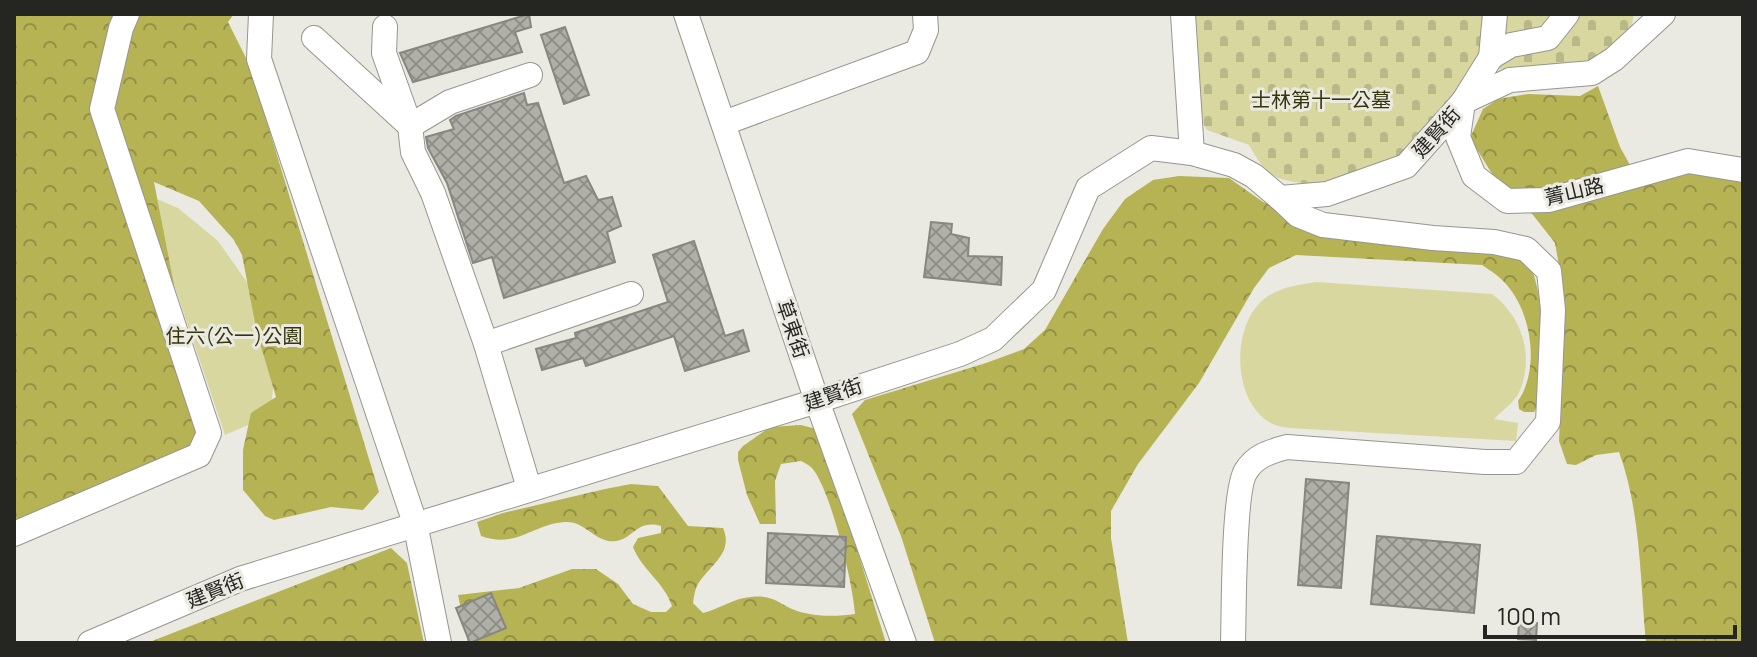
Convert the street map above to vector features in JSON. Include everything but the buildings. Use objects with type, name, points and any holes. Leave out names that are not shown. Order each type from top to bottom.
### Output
[{"type":"street","points":[[14,534],[199,455],[209,433],[102,109],[127,14]]},
{"type":"street","points":[[261,14],[259,59],[415,523],[439,643]]},
{"type":"street","name":"草東街","points":[[686,14],[817,401],[904,643]]},
{"type":"street","points":[[724,123],[917,52],[926,30],[925,14]]},
{"type":"street","points":[[1183,14],[1192,153]]},
{"type":"street","points":[[1463,102],[1491,57],[1495,14]]},
{"type":"street","points":[[1491,57],[1511,45],[1548,38],[1567,14]]},
{"type":"street","points":[[1463,102],[1510,80],[1592,73],[1614,59],[1663,14]]},
{"type":"street","points":[[385,27],[384,53],[410,126],[413,152],[433,193],[486,344],[529,488]]},
{"type":"street","points":[[314,38],[410,126]]},
{"type":"street","points":[[410,126],[450,102],[530,75]]},
{"type":"street","name":"建賢街","points":[[90,643],[240,579],[817,401],[960,354],[993,339],[1044,290],[1088,188],[1151,148],[1192,153],[1234,165],[1254,176],[1280,198],[1327,194],[1406,166],[1463,102]]},
{"type":"street","name":"菁山路","points":[[1463,102],[1458,137],[1474,176],[1507,201],[1549,200],[1688,161],[1743,170]]},
{"type":"street","points":[[1233,643],[1237,519],[1244,474],[1259,456],[1287,447],[1516,462],[1548,422],[1553,310],[1549,271],[1526,249],[1494,242],[1323,225],[1298,215],[1280,198]]},
{"type":"street","points":[[486,344],[631,294]]},
{"type":"green space","points":[[14,14],[234,14],[228,22],[250,66],[379,492],[363,510],[331,507],[274,520],[265,516],[243,490],[243,450],[251,413],[276,397],[257,333],[242,255],[234,240],[199,201],[154,182],[205,444],[14,527]]},
{"type":"green space","name":"士林第十一公墓","points":[[1194,14],[1634,14],[1630,34],[1607,55],[1576,67],[1473,70],[1424,130],[1380,170],[1351,182],[1313,184],[1277,177],[1265,169],[1249,145],[1207,130],[1199,117]]},
{"type":"green space","points":[[1598,86],[1620,147],[1640,183],[1686,170],[1743,180],[1743,643],[1646,643],[1636,522],[1619,452],[1596,455],[1576,465],[1567,464],[1559,441],[1565,300],[1555,243],[1533,215],[1494,177],[1470,138],[1483,109],[1498,99],[1528,94],[1580,96]]},
{"type":"green space","points":[[1179,176],[1229,178],[1263,202],[1346,235],[1510,254],[1528,260],[1541,312],[1540,403],[1534,412],[1519,409],[1518,401],[1525,388],[1531,358],[1527,325],[1515,296],[1506,284],[1482,265],[1296,255],[1269,268],[1254,288],[1199,383],[1138,464],[1111,511],[1111,538],[1128,643],[935,643],[901,536],[852,414],[865,400],[1024,349],[1045,330],[1103,229],[1125,199],[1153,180]]},
{"type":"green space","name":"住六(公一)公園","points":[[143,193],[178,208],[218,241],[275,322],[276,363],[269,424],[248,425],[225,435]]},
{"type":"green space","points":[[1316,282],[1492,294],[1517,323],[1525,346],[1525,372],[1520,390],[1494,419],[1518,423],[1516,441],[1289,428],[1273,424],[1258,413],[1249,399],[1240,364],[1245,328],[1263,300],[1275,292]]},
{"type":"green space","points":[[801,425],[820,430],[886,643],[468,643],[458,595],[519,588],[572,569],[596,569],[618,584],[633,604],[651,612],[666,612],[672,606],[668,598],[633,547],[638,538],[661,533],[661,526],[646,525],[622,539],[609,541],[579,525],[565,522],[504,540],[481,536],[477,522],[503,513],[631,484],[658,486],[688,526],[723,528],[726,537],[723,552],[698,584],[695,593],[693,603],[703,613],[739,599],[764,597],[807,614],[855,614],[846,560],[826,496],[812,468],[801,461],[781,464],[775,481],[776,524],[760,524],[747,495],[738,452],[770,427]]},
{"type":"green space","points":[[391,548],[407,563],[424,643],[147,643]]}]
